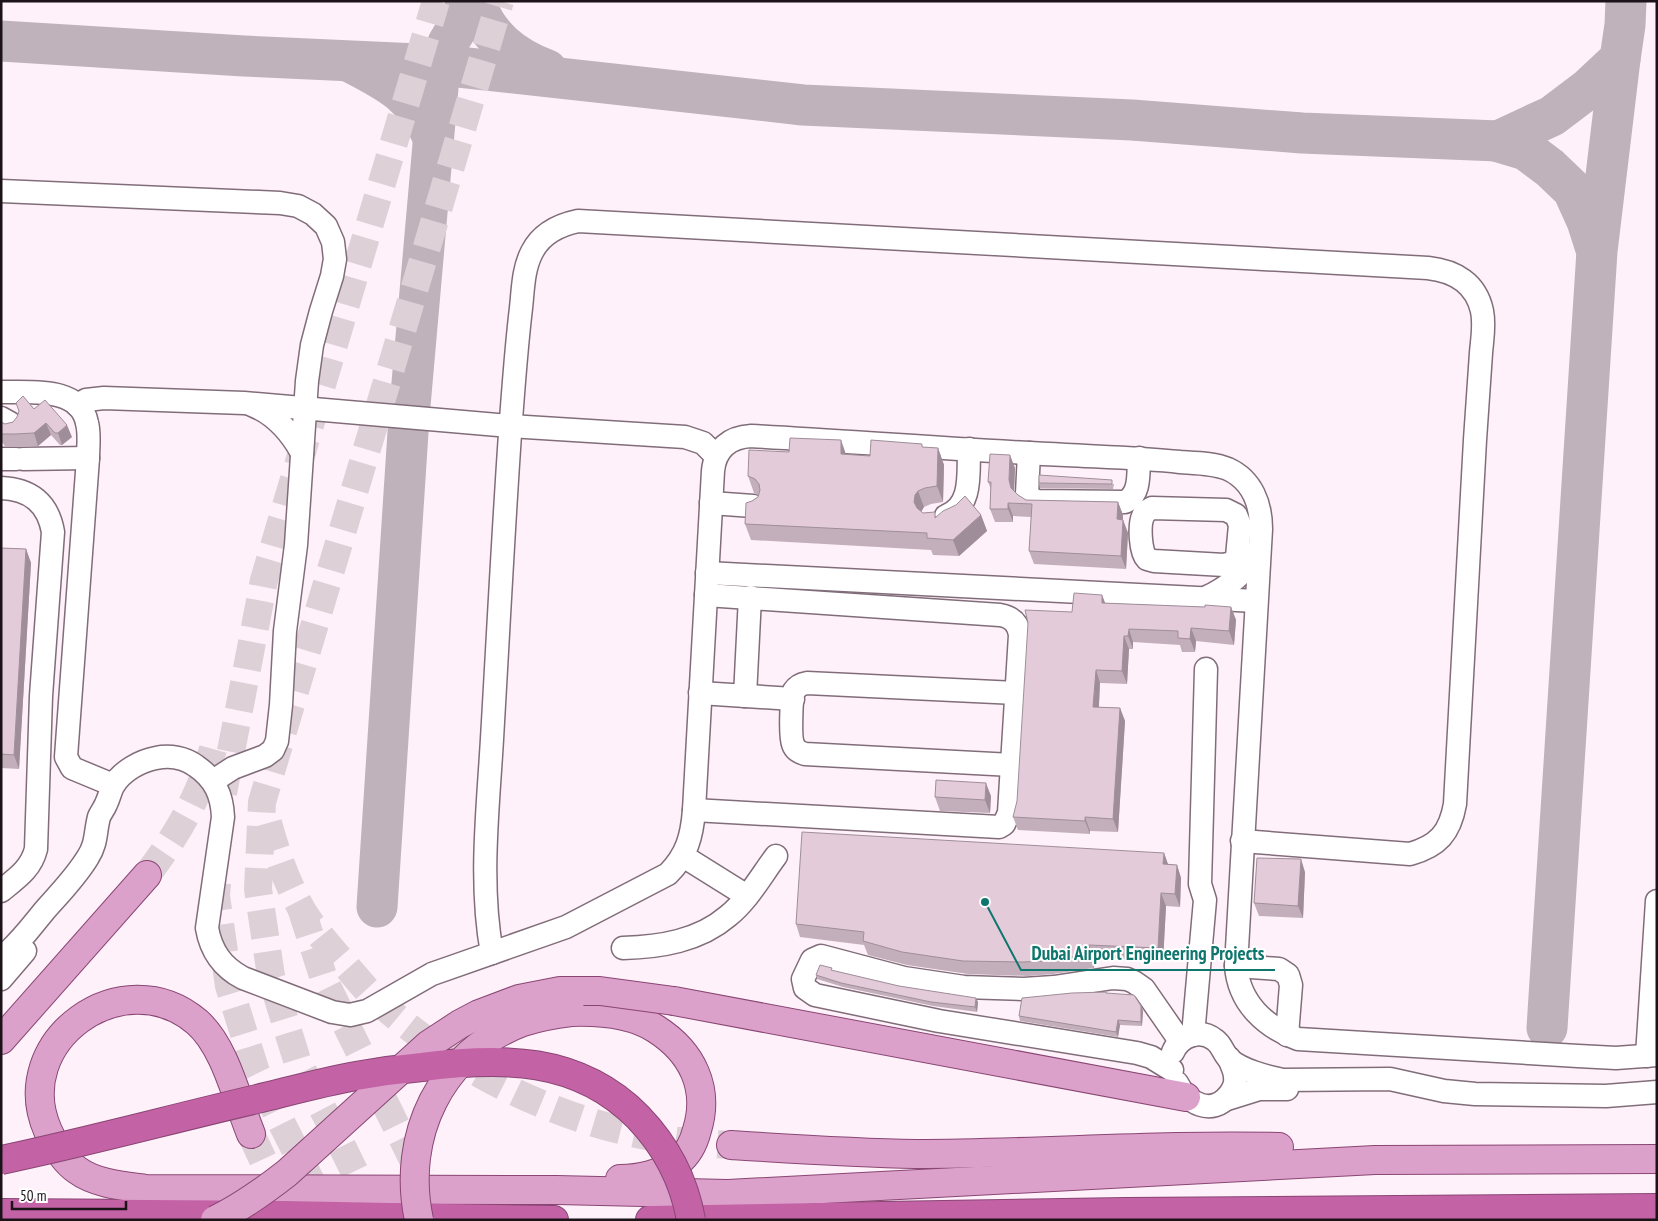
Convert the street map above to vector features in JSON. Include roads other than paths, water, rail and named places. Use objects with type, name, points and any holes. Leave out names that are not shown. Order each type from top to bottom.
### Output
[{"type":"highway","points":[[1,1160],[356,1076],[442,1064],[497,1061],[516,1062],[553,1068],[587,1080],[604,1089],[632,1111],[657,1138],[676,1170],[686,1195],[691,1220]]},
{"type":"highway","points":[[650,1220],[1143,1212],[1657,1208]]},
{"type":"highway","points":[[1,1213],[554,1220]]},
{"type":"main road","points":[[1,1040],[147,875]]},
{"type":"main road","points":[[215,1220],[246,1204],[270,1187],[428,1045],[479,1014],[519,999],[560,991],[600,990],[674,1001],[1186,1097]]},
{"type":"main road","points":[[251,1134],[228,1071],[220,1052],[211,1039],[198,1022],[160,1003],[138,1000],[116,1002],[95,1009],[68,1027],[55,1045],[44,1067],[40,1083],[40,1101],[44,1121],[52,1140],[63,1157],[78,1171],[99,1180],[122,1186],[146,1189],[557,1190],[728,1194],[1374,1160],[1657,1159]]},
{"type":"main road","points":[[419,1220],[413,1183],[416,1152],[427,1114],[448,1077],[462,1061],[499,1034],[522,1023],[571,1012],[591,1011],[628,1018],[655,1028],[684,1054],[700,1084],[701,1118],[689,1150],[678,1162],[647,1176],[630,1179],[578,1180],[568,1183],[557,1190]]},
{"type":"main road","points":[[731,1145],[916,1154],[1114,1148],[1265,1147],[1318,1150],[1374,1160]]},
{"type":"street","points":[[1,191],[280,203],[298,206],[313,214],[326,226],[334,242],[332,276],[312,345],[304,407],[296,545],[285,631],[277,742],[273,750],[265,756],[233,768],[213,781]]},
{"type":"street","points":[[492,953],[487,919],[487,843],[516,346],[527,265],[532,252],[540,240],[551,231],[564,224],[578,221],[1418,268],[1443,270],[1457,276],[1469,285],[1478,298],[1483,313],[1483,328],[1456,794],[1453,818],[1446,831],[1436,842],[1424,850],[1410,854],[1242,841]]},
{"type":"street","points":[[1,392],[55,394],[71,400],[77,405],[86,417],[88,424],[88,458],[66,757],[72,768],[110,795]]},
{"type":"street","points":[[77,405],[86,400],[104,398],[244,402],[510,426],[685,437],[703,443],[716,456]]},
{"type":"street","points":[[244,402],[272,416],[284,426],[302,453]]},
{"type":"street","points":[[1,958],[15,946],[80,870],[94,846],[99,819],[110,795],[124,774],[148,759],[163,756],[178,758],[192,763],[213,781],[220,794],[223,805],[223,817],[207,928],[212,946],[221,962],[235,974],[332,1012],[350,1015],[374,1008],[432,974],[566,927],[658,880],[672,869],[683,856],[691,834],[694,810],[714,464],[716,456],[726,443],[734,439],[751,436],[1139,458],[1218,466],[1226,468],[1242,478],[1252,491],[1260,509],[1261,529],[1236,966],[1240,987],[1250,1007],[1266,1023],[1287,1035],[1298,1039],[1568,1056],[1616,1058],[1652,1056],[1657,901]]},
{"type":"street","points":[[933,517],[952,514],[962,506],[966,494],[970,449]]},
{"type":"street","points":[[1029,453],[1028,494],[1029,497],[1037,501],[1126,502],[1135,493],[1139,458]]},
{"type":"street","points":[[18,457],[88,458]]},
{"type":"street","points":[[1,488],[22,491],[37,500],[48,515],[53,532],[41,696],[36,849],[34,857],[25,871],[1,890]]},
{"type":"street","points":[[711,503],[753,506]]},
{"type":"street","points":[[1205,598],[1236,579],[1259,550]]},
{"type":"street","points":[[1169,596],[1166,588],[1167,566],[1173,562]]},
{"type":"street","points":[[707,573],[1256,601]]},
{"type":"street","points":[[694,810],[999,827],[1008,819],[1020,635],[1016,623],[1006,616],[706,595]]},
{"type":"street","points":[[744,696],[750,597]]},
{"type":"street","points":[[1185,1038],[1205,908],[1205,900],[1200,884],[1206,669]]},
{"type":"street","points":[[1012,765],[805,754],[796,750],[792,741],[793,699],[794,691],[797,687],[807,683],[1016,693]]},
{"type":"street","points":[[700,693],[793,699]]},
{"type":"street","points":[[1,978],[98,865],[112,832],[110,795]]},
{"type":"street","points":[[683,856],[747,896]]},
{"type":"street","points":[[623,948],[660,946],[678,942],[704,932],[728,916],[747,896],[776,856]]},
{"type":"street","points":[[1172,1070],[1150,1057],[1130,1052],[939,1021],[815,995],[805,988],[803,978],[812,960],[821,956],[904,978],[964,987],[994,989],[1041,988],[1120,978],[1134,982],[1144,989],[1185,1038]]},
{"type":"street","points":[[1236,966],[1279,969],[1288,975],[1291,985],[1287,1035]]},
{"type":"street","points":[[1201,1034],[1221,1045],[1229,1058],[1235,1077],[1232,1092],[1220,1103],[1206,1106],[1199,1105],[1186,1097],[1178,1085],[1172,1070],[1171,1056],[1173,1050],[1185,1038],[1201,1034]]},
{"type":"street","points":[[1229,1058],[1256,1073],[1283,1080],[1390,1079],[1444,1091],[1475,1094],[1606,1096],[1657,1092]]},
{"type":"street","points":[[1227,1098],[1260,1089],[1374,1088],[1396,1090],[1439,1101],[1475,1103],[1606,1104],[1657,1100]]},
{"type":"tunnel","points":[[223,793],[264,580],[436,1]]},
{"type":"tunnel","points":[[373,1209],[297,1060],[271,976],[258,889],[262,802],[500,1]]},
{"type":"tunnel","points":[[147,875],[168,845],[194,800],[213,749]]},
{"type":"tunnel","points":[[268,823],[278,856],[291,887],[305,915],[316,930],[371,994],[406,1025],[440,1050],[516,1092],[556,1110],[596,1124],[678,1141],[731,1145]]},
{"type":"tunnel","points":[[217,883],[216,896],[229,986],[256,1072],[325,1209]]},
{"type":"tunnel","points":[[301,908],[325,982],[421,1176]]},
{"type":"tunnel","points":[[251,1134],[284,1205]]},
{"type":"place","name":"Dubai Airport Engineering Projects","points":[[985,902]]}]
